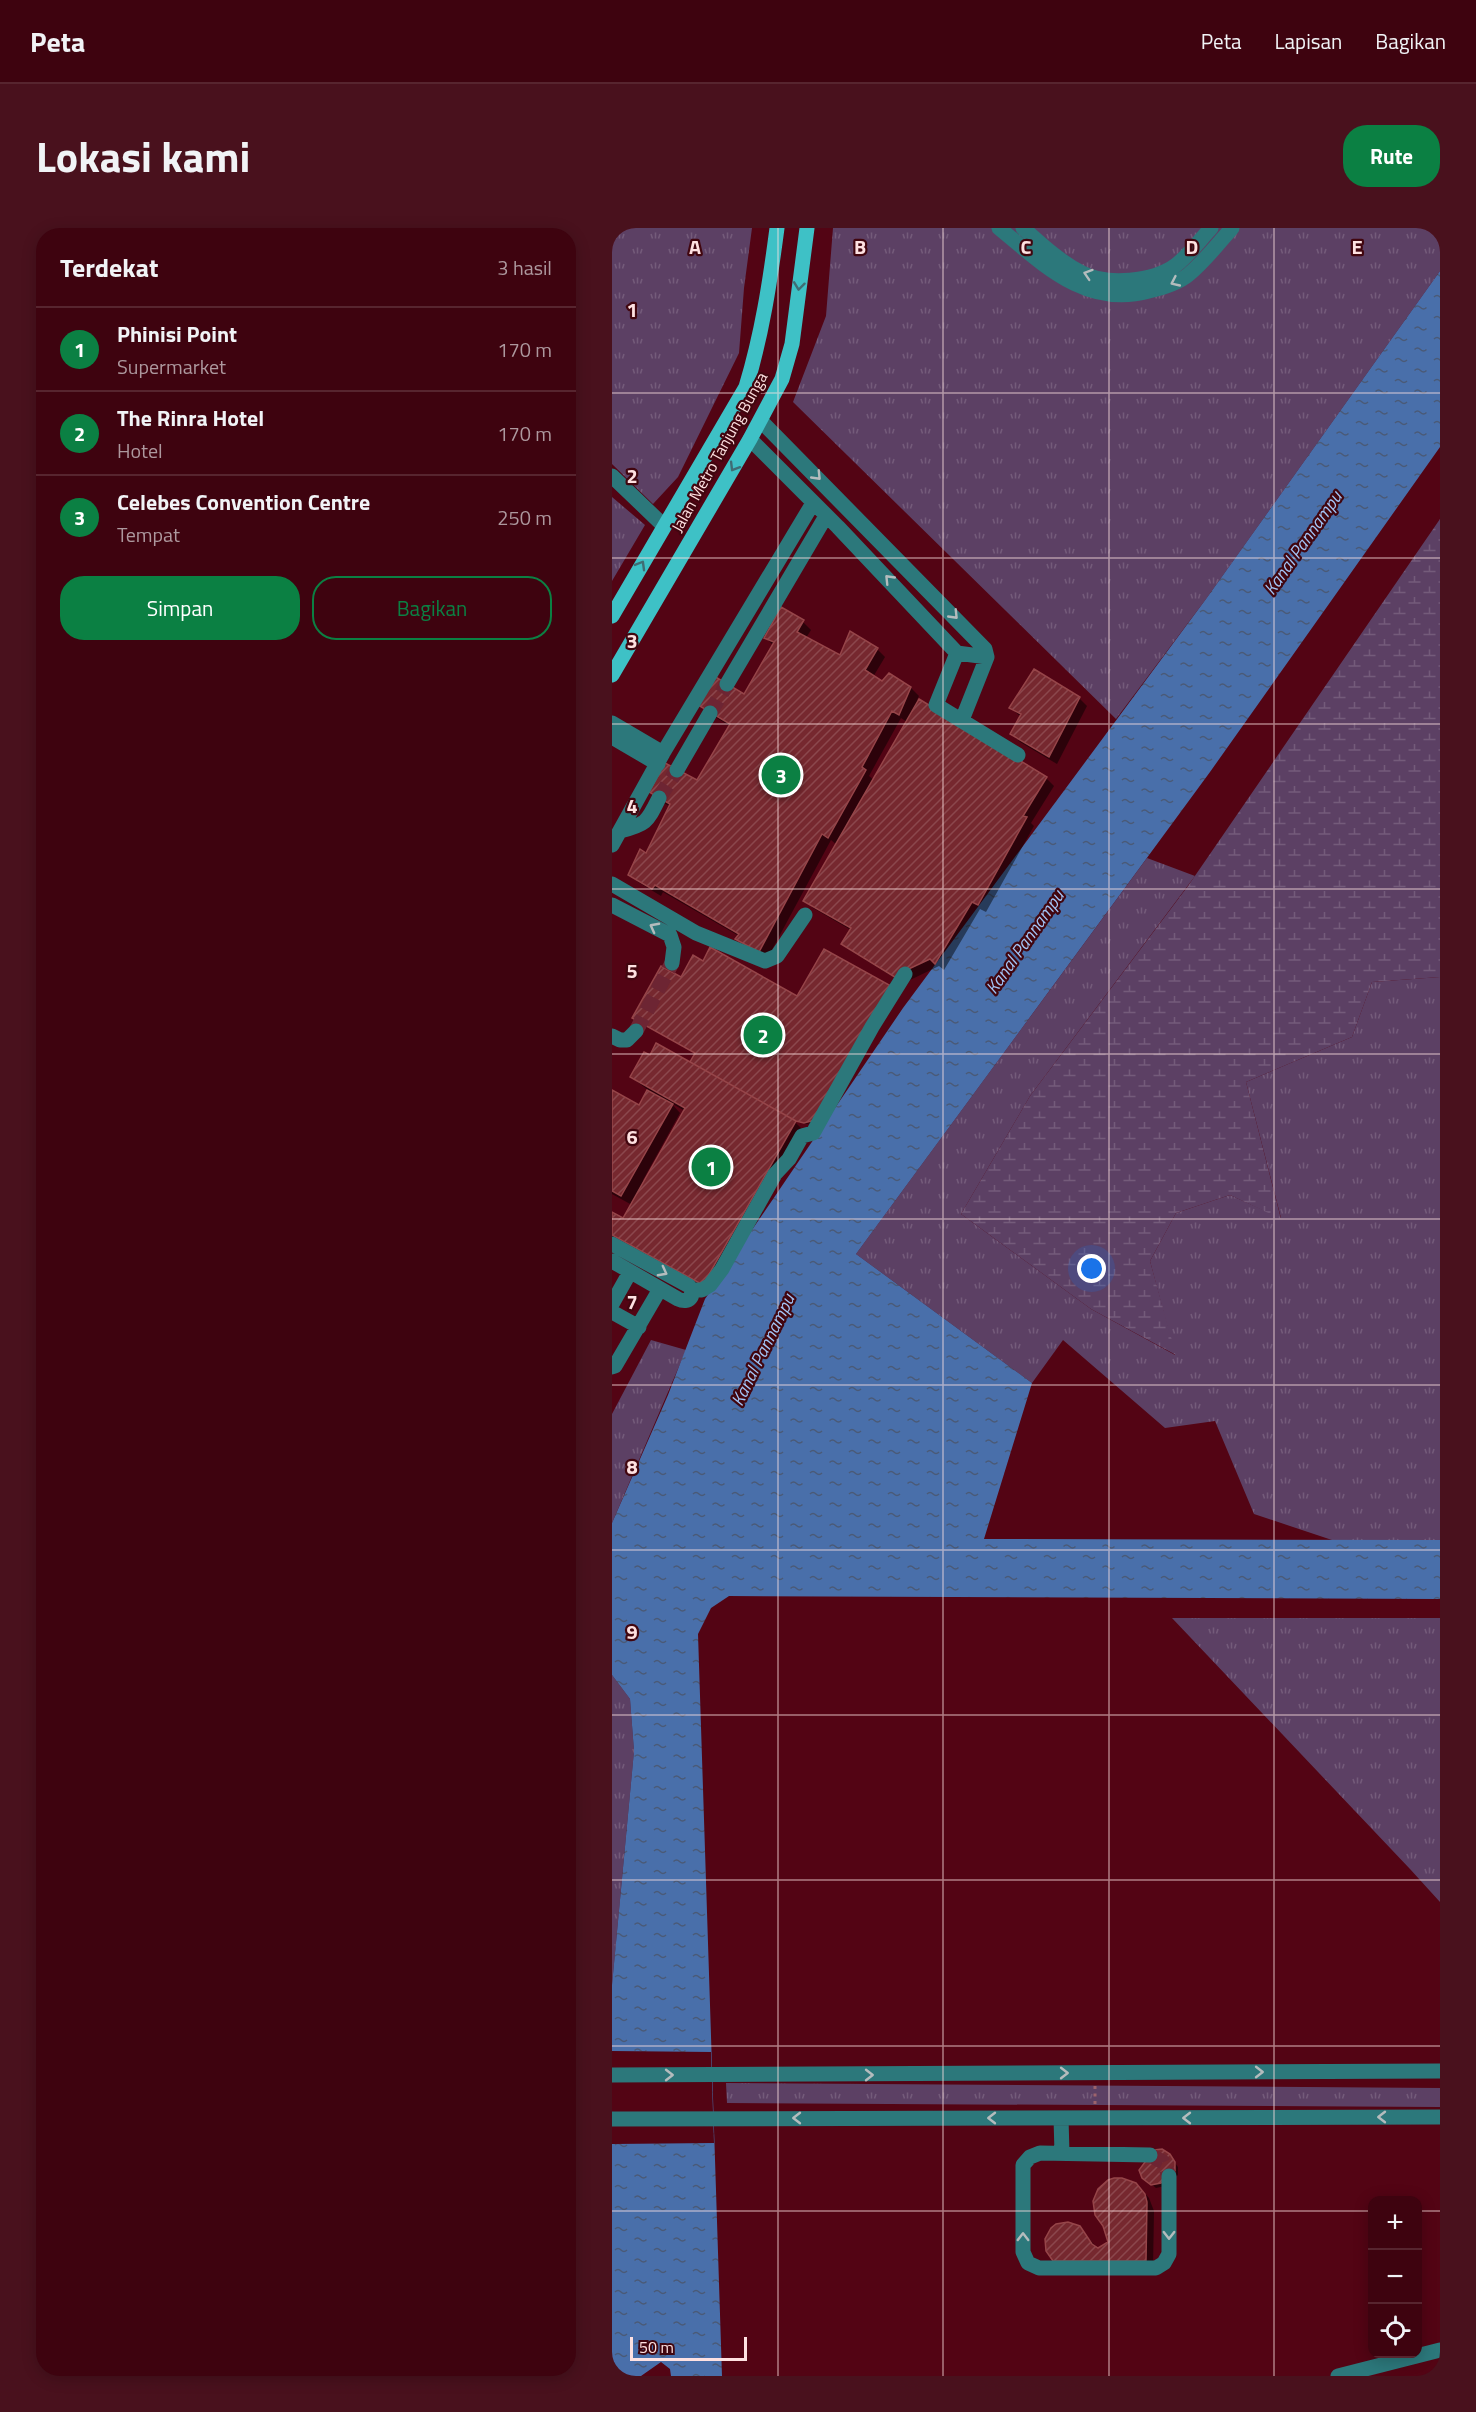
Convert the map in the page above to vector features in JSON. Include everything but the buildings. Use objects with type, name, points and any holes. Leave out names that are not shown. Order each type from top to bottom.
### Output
[{"type":"main road","name":"Jalan Metro Tanjung Bunga","points":[[612,616],[746,387],[757,352],[766,307],[777,228]]},
{"type":"main road","name":"Jalan Metro Tanjung Bunga","points":[[612,675],[761,421],[782,379],[792,344],[807,228]]},
{"type":"street","points":[[999,228],[1034,257],[1076,286],[1117,289],[1164,287],[1186,277],[1232,228]]},
{"type":"street","points":[[1023,228],[1050,251],[1083,274],[1117,289],[1175,266],[1211,228]]},
{"type":"street","points":[[761,421],[985,649],[987,657],[962,720]]},
{"type":"street","points":[[750,439],[957,653],[987,657]]},
{"type":"street","points":[[612,476],[664,526]]},
{"type":"street","points":[[612,844],[813,503]]},
{"type":"street","points":[[727,684],[826,516]]},
{"type":"street","points":[[957,653],[936,705],[1018,755]]},
{"type":"street","points":[[677,770],[710,712]]},
{"type":"street","points":[[612,723],[661,758]]},
{"type":"street","points":[[612,737],[661,758]]},
{"type":"street","points":[[620,831],[635,827],[647,820],[659,798]]},
{"type":"street","points":[[612,884],[696,933],[765,961],[777,956],[805,915]]},
{"type":"street","points":[[612,905],[670,935],[674,947],[672,963]]},
{"type":"street","points":[[612,1244],[693,1290],[702,1290],[710,1285],[722,1269],[775,1174],[789,1159],[802,1136],[813,1133],[872,1027],[905,974]]},
{"type":"street","points":[[612,1036],[620,1040],[627,1040],[636,1031]]},
{"type":"street","points":[[612,1261],[684,1302],[689,1300],[693,1290]]},
{"type":"street","points":[[612,1304],[630,1272]]},
{"type":"street","points":[[612,1367],[615,1366],[639,1327],[660,1289]]},
{"type":"street","points":[[612,1312],[639,1327]]},
{"type":"street","points":[[612,2075],[1440,2071]]},
{"type":"street","points":[[612,2119],[1440,2116]]},
{"type":"street","points":[[1061,2118],[1062,2153]]},
{"type":"street","points":[[1150,2155],[1040,2153],[1030,2157],[1023,2165],[1023,2252],[1028,2263],[1039,2268],[1156,2268],[1164,2263],[1169,2254],[1168,2176]]},
{"type":"street","points":[[1338,2376],[1440,2350]]},
{"type":"path","points":[[1094,2073],[1095,2118]]},
{"type":"green space","points":[[612,228],[752,228],[739,353],[678,477],[653,504],[612,464]]},
{"type":"green space","points":[[833,228],[1440,228],[1440,271],[1206,599],[1116,719],[793,402],[826,316]]},
{"type":"green space","points":[[612,497],[645,525],[612,581]]},
{"type":"green space","points":[[1440,519],[1440,977],[1372,982],[1352,1037],[1246,1082],[1281,1219],[1230,1195],[1176,1213],[1150,1261],[1176,1355],[1091,1309],[961,1214],[1030,1096],[1188,886]]},
{"type":"green space","points":[[1147,858],[1195,876],[1030,1096],[961,1214],[1091,1309],[1175,1355],[1150,1261],[1176,1213],[1230,1195],[1281,1218],[1246,1082],[1352,1037],[1372,982],[1440,977],[1440,1540],[1335,1541],[1254,1514],[1215,1421],[1165,1428],[1063,1340],[1032,1383],[856,1254]]},
{"type":"green space","points":[[651,1340],[686,1350],[612,1523],[612,1414]]},
{"type":"green space","points":[[1172,1618],[1440,1618],[1440,1902],[1410,1869]]},
{"type":"green space","points":[[612,1675],[630,1699],[634,1751],[612,1985]]},
{"type":"green space","points":[[726,2083],[1440,2088],[1440,2107],[727,2103]]},
{"type":"water","name":"Kanal Pannampu","points":[[1440,271],[1440,447],[1210,772],[856,1254],[1032,1383],[984,1539],[1440,1540],[1440,1599],[729,1596],[711,1608],[698,1634],[722,2376],[612,2376],[612,1985],[634,1751],[630,1699],[612,1675],[612,1523],[668,1395],[705,1299],[903,1008],[1206,599]]},
{"type":"pier","points":[[612,2051],[711,2052],[714,2143],[612,2144]]},
{"type":"pier","points":[[661,2362],[670,2369],[671,2376],[641,2376]]},
{"type":"tunnel","points":[[710,713],[727,684]]},
{"type":"tunnel","points":[[659,798],[677,770]]},
{"type":"tunnel","points":[[636,1031],[672,963]]},
{"type":"tunnel","points":[[1150,2155],[1163,2162],[1169,2176]]},
{"type":"place","name":"Celebes Convention Centre","points":[[781,775]]},
{"type":"place","name":"The Rinra Hotel","points":[[763,1035]]},
{"type":"place","name":"Phinisi Point","points":[[711,1167]]}]
